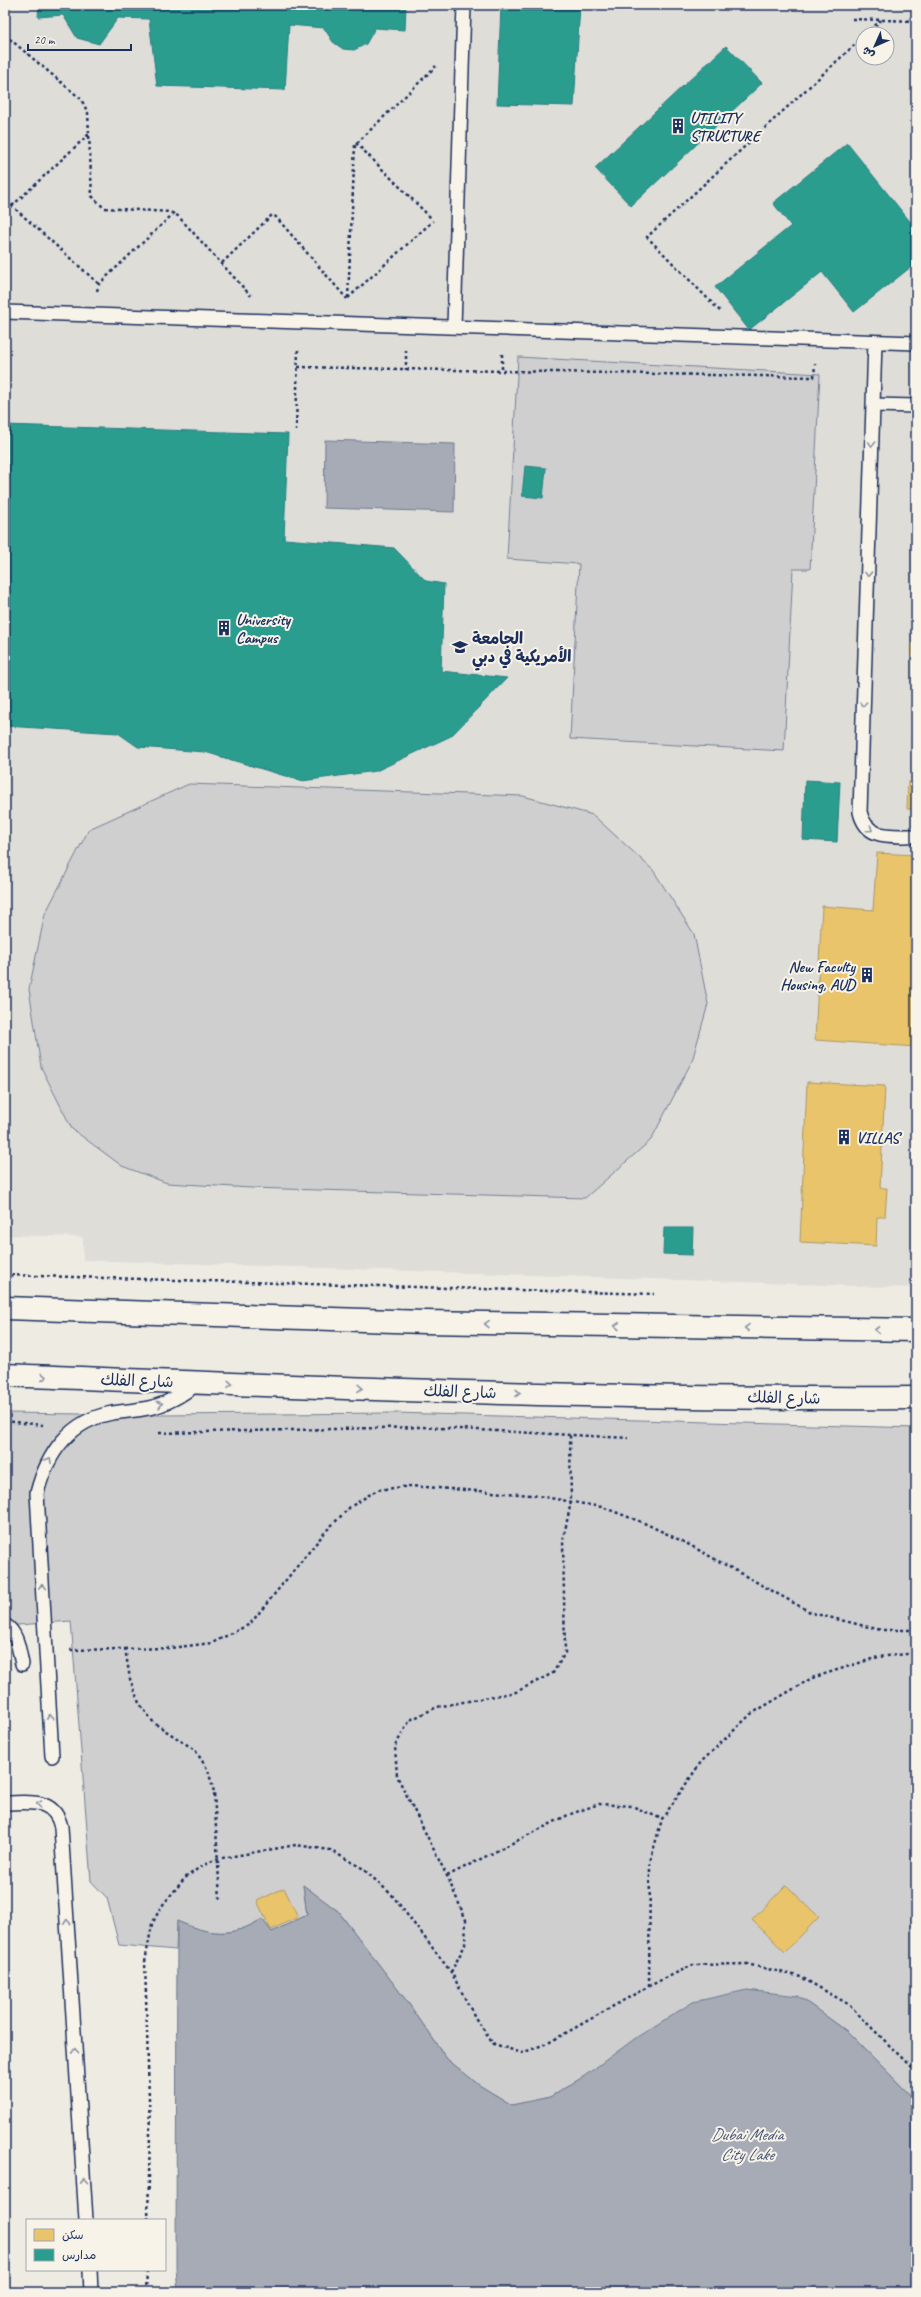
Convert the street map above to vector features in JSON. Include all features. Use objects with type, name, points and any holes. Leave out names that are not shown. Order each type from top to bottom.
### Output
[{"type":"street","points":[[5,1308],[424,1322],[916,1330]]},
{"type":"street","name":"شارع الفلك","points":[[5,1375],[479,1392],[916,1398]]},
{"type":"lane","points":[[454,327],[464,5]]},
{"type":"lane","points":[[5,312],[916,343]]},
{"type":"lane","points":[[875,342],[860,812],[863,823],[871,832],[882,835],[916,836]]},
{"type":"lane","points":[[874,405],[916,406]]},
{"type":"lane","points":[[52,1756],[37,1493],[43,1470],[54,1449],[71,1432],[90,1420],[110,1414],[141,1410],[171,1401],[199,1382]]},
{"type":"lane","points":[[5,1625],[9,1627],[18,1643],[22,1664]]},
{"type":"lane","points":[[5,1803],[38,1803],[50,1807],[58,1815],[61,1827],[86,2219]]},
{"type":"lane","points":[[90,2271],[91,2292]]},
{"type":"path","points":[[852,19],[916,20]]},
{"type":"path","points":[[875,26],[881,20]]},
{"type":"path","points":[[5,35],[82,99],[88,113],[92,196],[99,205],[104,208],[174,213],[274,321]]},
{"type":"path","points":[[347,324],[356,143],[462,41]]},
{"type":"path","points":[[746,337],[646,237],[855,43]]},
{"type":"path","points":[[12,206],[89,134]]},
{"type":"path","points":[[356,143],[434,221]]},
{"type":"path","points":[[5,204],[12,206],[99,284]]},
{"type":"path","points":[[97,315],[97,288],[99,284],[174,213]]},
{"type":"path","points":[[222,264],[272,215],[276,217],[348,299]]},
{"type":"path","points":[[348,299],[434,221],[457,220]]},
{"type":"path","points":[[296,431],[299,322]]},
{"type":"path","points":[[298,368],[814,377],[815,340]]},
{"type":"path","points":[[5,1275],[655,1294]]},
{"type":"path","points":[[5,1421],[48,1426],[71,1432]]},
{"type":"path","points":[[158,1433],[422,1427],[628,1438]]},
{"type":"path","points":[[451,1972],[465,1945],[466,1920],[447,1876],[397,1776],[395,1746],[410,1720],[437,1707],[516,1692],[553,1673],[564,1654],[563,1540],[571,1502],[570,1435]]},
{"type":"path","points":[[66,1650],[170,1648],[212,1644],[250,1624],[326,1531],[350,1507],[377,1490],[411,1486],[532,1495],[602,1507],[644,1523],[686,1543],[812,1614],[881,1630],[916,1630]]},
{"type":"path","points":[[125,1648],[130,1679],[139,1703],[154,1723],[195,1750],[208,1770],[214,1792],[220,1900]]},
{"type":"path","points":[[649,1986],[650,1862],[662,1819],[701,1762],[751,1714],[812,1678],[878,1656],[916,1653]]},
{"type":"path","points":[[447,1876],[568,1815],[598,1804],[632,1806],[662,1819]]},
{"type":"path","points":[[148,2219],[150,2133],[145,1962],[147,1942],[152,1924],[172,1891],[195,1871],[217,1859],[296,1845],[330,1850],[362,1868],[392,1895],[451,1972],[476,2019],[494,2044],[522,2053],[550,2042],[649,1986],[693,1966],[747,1964],[801,1977],[848,2004],[916,2072]]},
{"type":"path","points":[[146,2292],[147,2271]]},
{"type":"shaded area","name":"الجامعة الأمريكية في دبي","points":[[5,5],[916,5],[916,1288],[83,1260],[83,1237],[5,1235]]},
{"type":"shaded area","points":[[518,357],[820,374],[810,569],[793,569],[784,751],[570,739],[579,564],[507,559]]},
{"type":"shaded area","points":[[189,784],[523,796],[593,815],[653,870],[694,934],[708,1004],[692,1061],[651,1140],[585,1198],[251,1188],[167,1183],[122,1166],[72,1129],[41,1067],[29,989],[45,914],[89,829]]},
{"type":"shaded area","points":[[5,1413],[161,1415],[395,1413],[916,1428],[916,2101],[848,2032],[798,1996],[583,2077],[550,2097],[512,2105],[479,2085],[447,2059],[409,2004],[338,1911],[303,1885],[307,1915],[272,1932],[262,1919],[251,1925],[230,1932],[210,1932],[177,1921],[176,1950],[119,1945],[107,1898],[91,1881],[71,1621],[5,1626]]},
{"type":"water","points":[[325,440],[455,444],[454,512],[324,508]]},
{"type":"water","name":"Dubai Media City Lake","points":[[303,1885],[338,1911],[409,2004],[447,2059],[479,2085],[512,2105],[550,2097],[583,2077],[637,2037],[693,2002],[747,1990],[798,1996],[848,2032],[916,2101],[916,2292],[178,2292],[176,2267],[177,1921],[210,1932],[230,1932],[251,1925],[262,1919],[272,1932],[307,1915]]},
{"type":"building: سكن","points":[[913,631],[916,631],[916,657],[912,657]]},
{"type":"building: سكن","points":[[912,689],[916,689],[916,714],[911,714]]},
{"type":"building: سكن","points":[[912,724],[916,724],[916,809],[907,809],[908,782],[914,782],[915,749],[911,749]]},
{"type":"building: سكن","name":"New Faculty Housing, AUD","points":[[877,853],[916,855],[916,1047],[815,1040],[822,906],[873,910]]},
{"type":"building: سكن","name":"VILLAS","points":[[807,1082],[885,1086],[880,1188],[887,1188],[885,1217],[877,1217],[876,1246],[800,1242]]},
{"type":"building: سكن","points":[[786,1885],[819,1917],[785,1952],[752,1920]]},
{"type":"building: سكن","points":[[284,1888],[298,1917],[271,1930],[257,1901]]},
{"type":"building: مدارس","points":[[39,5],[406,5],[405,30],[375,28],[366,44],[354,50],[343,49],[333,42],[324,28],[289,25],[285,90],[157,86],[149,19],[118,18],[99,44],[77,38],[63,15],[38,17]]},
{"type":"building: مدارس","points":[[501,5],[580,5],[574,106],[497,104]]},
{"type":"building: مدارس","points":[[706,5],[762,5],[762,9],[706,8]]},
{"type":"building: مدارس","name":"UTILITY STRUCTURE","points":[[726,46],[762,83],[631,206],[595,168]]},
{"type":"building: مدارس","points":[[847,143],[916,229],[916,263],[854,312],[822,272],[749,330],[715,287],[791,226],[773,203]]},
{"type":"building: مدارس","name":"University Campus","points":[[5,425],[288,434],[284,539],[394,548],[426,581],[444,584],[441,671],[507,678],[451,736],[376,771],[302,781],[205,752],[138,747],[118,733],[5,726]]},
{"type":"building: مدارس","points":[[525,466],[546,468],[543,498],[522,496]]},
{"type":"building: مدارس","points":[[805,780],[840,782],[837,842],[803,840]]},
{"type":"building: مدارس","points":[[664,1228],[693,1228],[692,1255],[663,1254]]},
{"type":"place","name":"UTILITY STRUCTURE","points":[[678,126]]},
{"type":"place","name":"University Campus","points":[[224,628]]},
{"type":"place","name":"الجامعة الأمريكية في دبي","points":[[460,647]]},
{"type":"place","name":"New Faculty Housing, AUD","points":[[867,975]]},
{"type":"place","name":"VILLAS","points":[[844,1137]]}]
